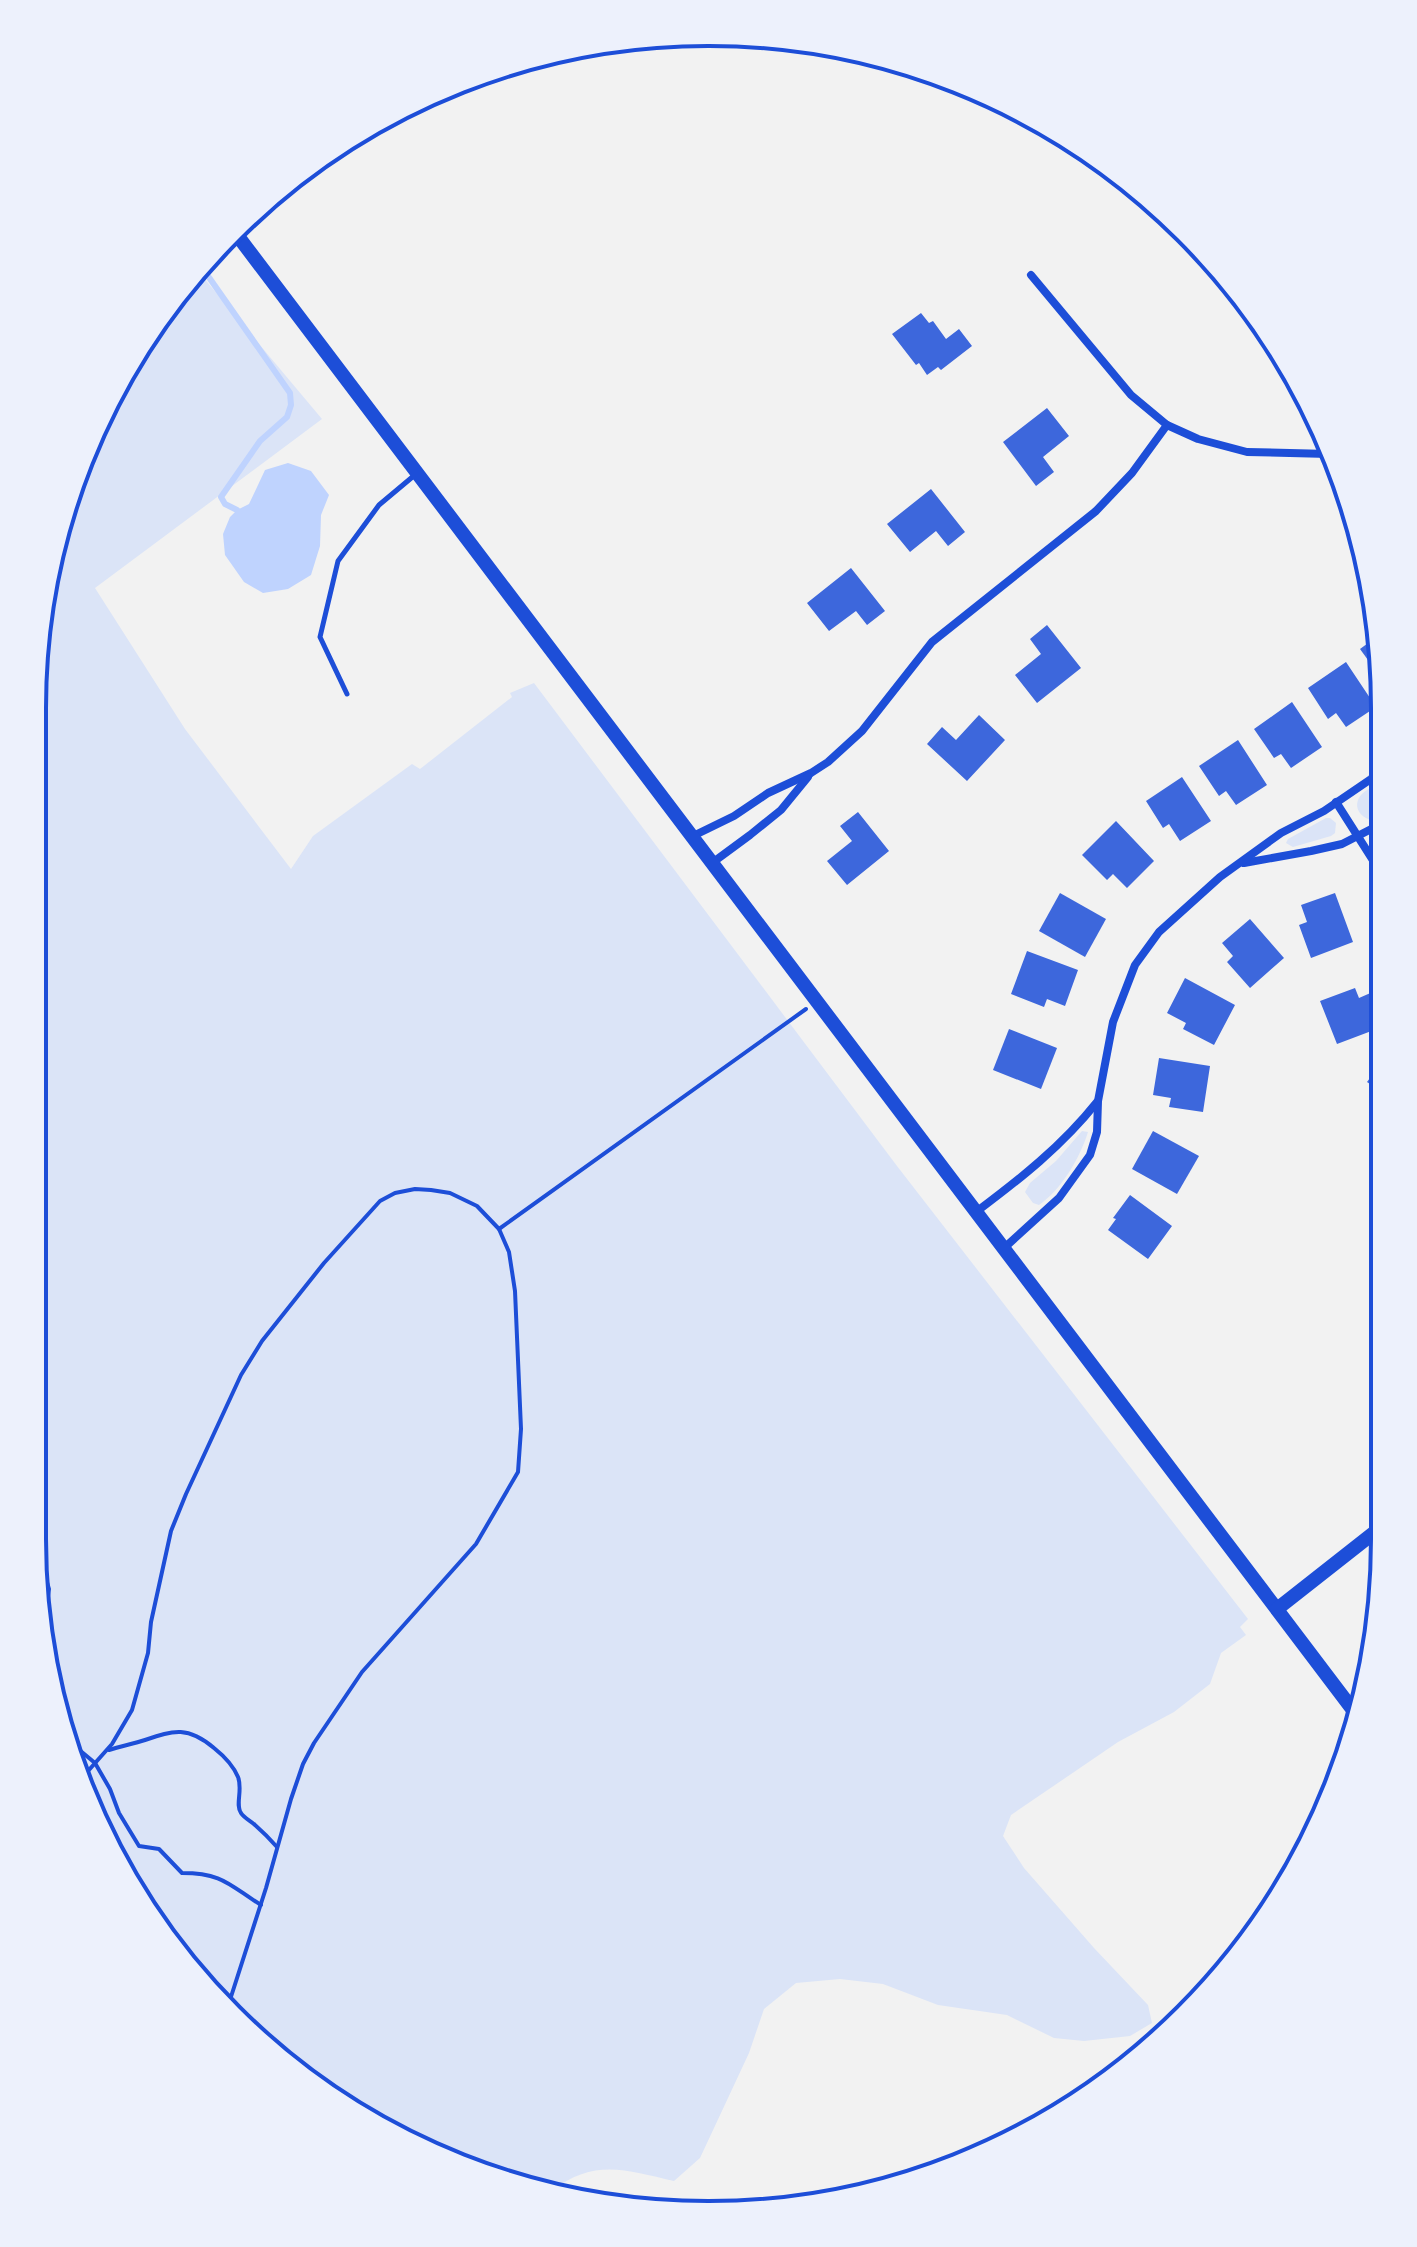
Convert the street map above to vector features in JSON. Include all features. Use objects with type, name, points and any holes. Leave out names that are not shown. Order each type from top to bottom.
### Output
[{"type":"street","points":[[240,240],[1349,1705]]},
{"type":"street","points":[[1031,275],[1131,395],[1167,425],[1198,439],[1247,452],[1320,454]]},
{"type":"street","points":[[693,836],[828,762],[862,731],[912,665],[944,630],[1096,511],[1132,473],[1167,425]]},
{"type":"street","points":[[712,863],[781,810],[811,773]]},
{"type":"street","points":[[1003,1249],[1059,1198],[1090,1155],[1097,1132],[1098,1101],[1113,1022],[1135,965],[1159,932],[1220,877],[1281,833],[1336,802],[1371,777]]},
{"type":"street","points":[[1336,802],[1371,858]]},
{"type":"street","points":[[1239,864],[1342,844],[1371,829]]},
{"type":"street","points":[[976,1212],[1032,1170],[1098,1101]]},
{"type":"street","points":[[1277,1609],[1371,1535]]},
{"type":"lane","points":[[347,694],[320,637],[338,561],[379,505],[417,473]]},
{"type":"path","points":[[499,1229],[816,1002]]},
{"type":"path","points":[[88,1771],[112,1744],[132,1710],[148,1653],[151,1622],[171,1531],[241,1375],[262,1341],[364,1217],[390,1195],[415,1189],[450,1193],[477,1206],[499,1229],[509,1252],[515,1291],[521,1429],[518,1472],[476,1544],[362,1672],[320,1733],[303,1764],[231,1997]]},
{"type":"path","points":[[106,1751],[165,1732],[180,1731],[194,1735],[231,1765],[241,1792],[238,1807],[241,1815],[277,1847]]},
{"type":"path","points":[[81,1751],[95,1763],[139,1846],[159,1849],[182,1873],[217,1877],[261,1905]]},
{"type":"shaded area","points":[[204,279],[322,419],[95,588],[185,729],[291,869],[313,836],[412,764],[420,769],[512,697],[510,693],[534,683],[897,1166],[1248,1619],[1240,1627],[1246,1635],[1221,1653],[1210,1684],[1174,1712],[1118,1742],[1011,1815],[1003,1836],[1024,1868],[1148,2005],[1152,2023],[1130,2036],[1084,2041],[1054,2038],[1007,2015],[938,2005],[883,1984],[840,1979],[796,1983],[764,2009],[749,2053],[700,2158],[674,2181],[625,2171],[596,2170],[562,2184],[496,2166],[415,2133],[340,2089],[305,2064],[240,2007],[183,1942],[158,1907],[114,1832],[81,1751],[59,1668],[47,1582],[46,1538],[47,665],[59,579],[81,496],[96,455],[135,377],[158,340]]},
{"type":"shaded area","points":[[1371,788],[1371,820],[1358,810],[1358,799]]},
{"type":"shaded area","points":[[1326,818],[1336,823],[1335,833],[1331,836],[1293,847],[1286,843],[1288,839]]},
{"type":"shaded area","points":[[1082,1131],[1088,1132],[1069,1173],[1047,1199],[1039,1205],[1033,1203],[1025,1192],[1030,1183],[1056,1161]]},
{"type":"water","points":[[288,463],[311,471],[329,495],[321,515],[320,546],[311,575],[288,589],[263,593],[244,582],[225,555],[223,534],[230,517],[249,504],[265,470]]},
{"type":"building","points":[[921,313],[929,323],[933,321],[946,339],[959,329],[972,346],[941,370],[938,367],[927,375],[892,334]]},
{"type":"building","points":[[1047,408],[1069,436],[1043,457],[1054,472],[1036,486],[1003,442]]},
{"type":"building","points":[[931,489],[965,532],[948,546],[936,531],[910,552],[887,524]]},
{"type":"building","points":[[851,568],[885,611],[867,625],[856,611],[829,631],[807,603]]},
{"type":"building","points":[[1047,625],[1081,668],[1037,703],[1015,675],[1041,654],[1030,639]]},
{"type":"building","points":[[1367,643],[1370,662],[1360,649]]},
{"type":"building","points":[[1346,662],[1371,699],[1371,710],[1346,727],[1336,713],[1328,719],[1308,688]]},
{"type":"building","points":[[1292,702],[1322,747],[1291,768],[1281,754],[1274,758],[1254,729]]},
{"type":"building","points":[[979,715],[1005,740],[967,781],[927,744],[942,727],[956,740]]},
{"type":"building","points":[[1238,740],[1267,785],[1236,805],[1226,791],[1219,796],[1199,766]]},
{"type":"building","points":[[1182,777],[1211,821],[1180,841],[1169,824],[1163,828],[1146,801]]},
{"type":"building","points":[[858,812],[889,851],[847,885],[827,861],[852,841],[840,826]]},
{"type":"building","points":[[1116,821],[1154,861],[1127,888],[1113,874],[1107,880],[1082,855]]},
{"type":"building","points":[[1060,893],[1106,919],[1085,957],[1039,931]]},
{"type":"building","points":[[1335,893],[1353,942],[1311,958],[1299,925],[1307,922],[1301,905]]},
{"type":"building","points":[[1250,919],[1284,958],[1250,988],[1227,962],[1233,956],[1222,943]]},
{"type":"building","points":[[1027,951],[1078,970],[1065,1006],[1047,999],[1044,1007],[1011,994]]},
{"type":"building","points":[[1185,978],[1235,1005],[1214,1045],[1183,1029],[1186,1023],[1167,1013]]},
{"type":"building","points":[[1355,988],[1359,998],[1371,993],[1371,1031],[1337,1044],[1320,1001]]},
{"type":"building","points":[[1009,1029],[1057,1048],[1041,1089],[993,1070]]},
{"type":"building","points":[[1159,1058],[1210,1066],[1203,1112],[1169,1107],[1171,1098],[1153,1095]]},
{"type":"building","points":[[1153,1131],[1199,1156],[1177,1194],[1132,1169]]},
{"type":"building","points":[[1130,1195],[1172,1226],[1148,1259],[1108,1230]]},
{"type":"waterway","points":[[207,275],[290,393],[291,405],[287,417],[260,441],[221,497],[225,504],[237,510]]}]
